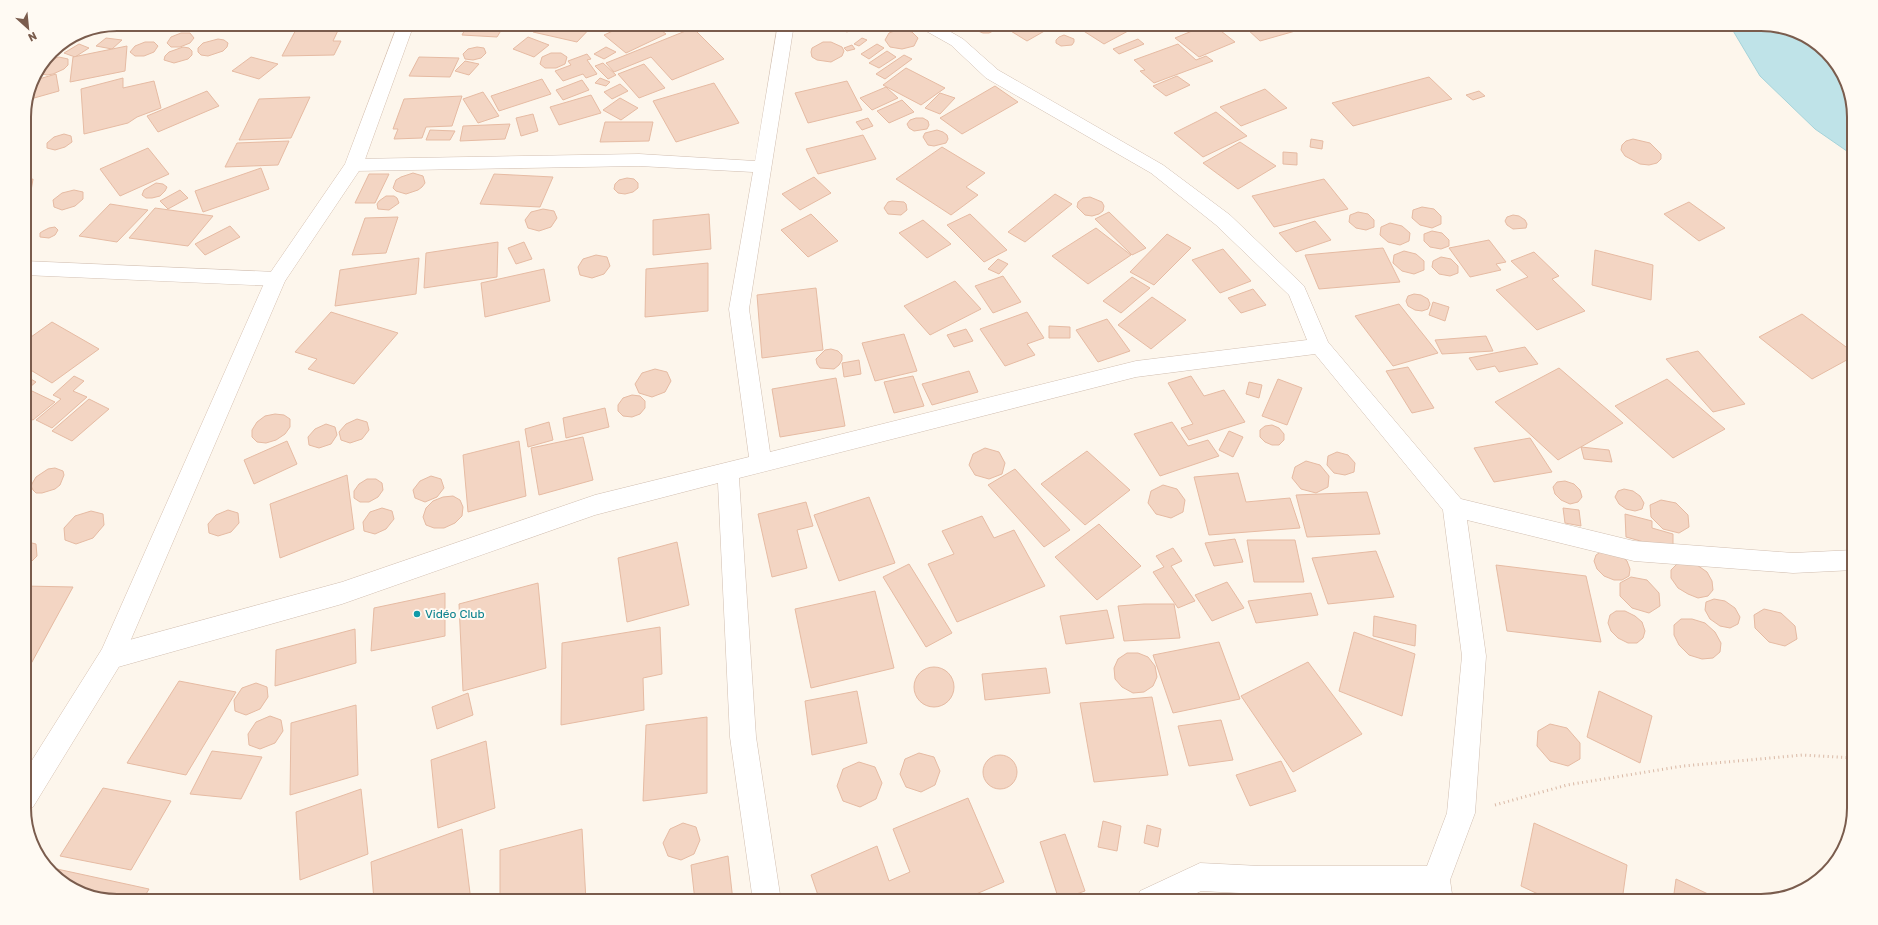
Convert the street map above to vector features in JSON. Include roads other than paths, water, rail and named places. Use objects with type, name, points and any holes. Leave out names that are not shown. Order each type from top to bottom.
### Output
[{"type":"street","points":[[31,787],[111,657],[276,279],[354,165],[403,31]]},
{"type":"street","points":[[761,463],[739,309],[785,31]]},
{"type":"street","points":[[937,31],[957,42],[992,74],[1157,169],[1223,220],[1297,291],[1320,346],[1454,507],[1474,656],[1461,813],[1438,890],[1200,877],[1165,894]]},
{"type":"street","points":[[354,165],[639,160],[763,167]]},
{"type":"street","points":[[31,268],[276,279]]},
{"type":"street","points":[[111,657],[342,593],[595,505],[1136,369],[1320,346]]},
{"type":"street","points":[[728,472],[743,737],[766,894]]},
{"type":"street","points":[[1454,507],[1634,551],[1794,563],[1847,560]]},
{"type":"water","points":[[1733,31],[1766,31],[1778,33],[1799,40],[1818,52],[1826,60],[1838,79],[1845,100],[1847,112],[1847,151],[1815,129],[1760,76]]},
{"type":"place","name":"Vidéo Club","points":[[417,614]]}]
